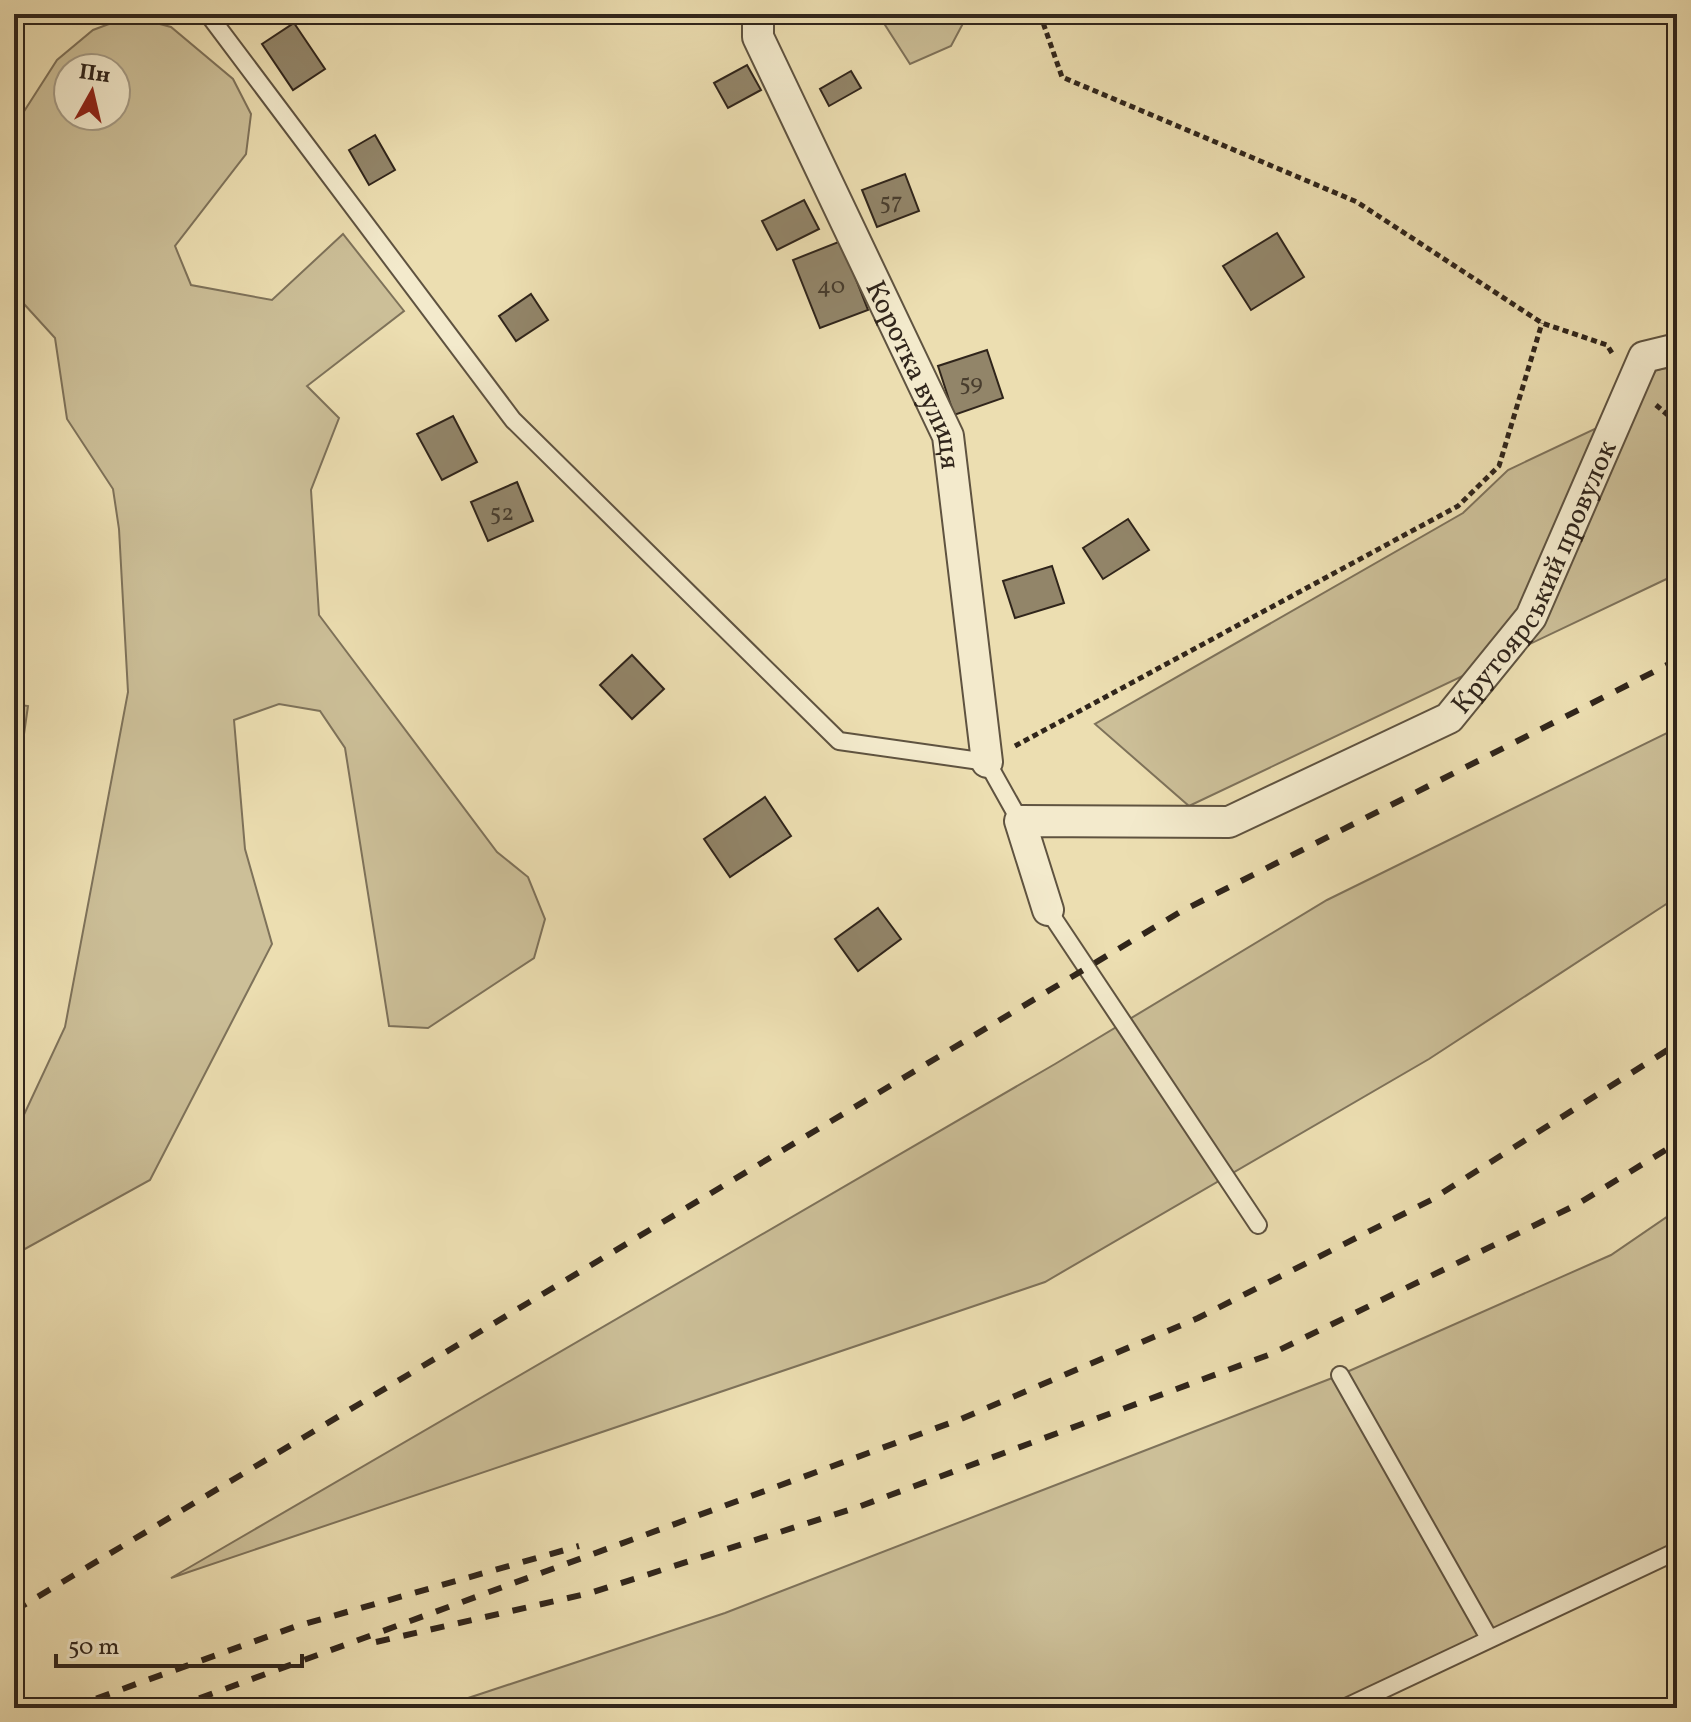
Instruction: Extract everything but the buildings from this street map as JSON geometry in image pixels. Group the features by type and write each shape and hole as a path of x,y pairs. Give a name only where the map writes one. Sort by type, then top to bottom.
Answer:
{"street":[{"name":"Коротка вулиця","path":"758,14 758,37 948,436 987,762"},
{"name":"Крутоярський провулок","path":"1020,821 1229,822 1449,718 1531,617 1644,357 1677,349"},
{"path":"1020,821 1048,910"}],"lane":[{"path":"208,14 513,420 839,741 987,762 1020,821"},
{"path":"1048,910 1258,1225"},
{"path":"1340,1375 1489,1638"},
{"path":"1344,1708 1677,1551"}],"path":[{"path":"1040,14 1062,77 1357,202 1542,323 1607,345 1631,385 1677,423"},
{"path":"987,762 1458,506 1499,466 1542,323"}],"shaded area":[{"path":"878,14 968,14 951,46 910,64"},
{"path":"130,16 171,27 233,79 251,114 246,154 175,246 191,285 272,300 343,234 404,311 307,386 339,418 311,490 319,615 497,852 528,877 545,919 534,958 428,1028 389,1026 345,748 320,711 279,704 234,720 245,849 272,944 150,1180 14,1255 14,1136 65,1027 128,692 119,529 113,489 67,419 55,338 14,293 14,127 52,68 52,132 132,132 132,52 67,52 93,30"},
{"path":"1677,366 1677,574 1189,806 1095,724 1463,513 1508,470 1633,411 1656,370"},
{"path":"14,704 28,706 14,804"},
{"path":"1677,728 1677,897 1429,1059 1045,1282 171,1578 1055,1064 1327,900"},
{"path":"1677,1210 1677,1551 1344,1708 438,1708 725,1613 1340,1375 1611,1255"}],"railway":[{"path":"14,1611 1180,912 1677,660"},
{"path":"173,1708 961,1419 1198,1318 1431,1200 1677,1044"},
{"path":"376,1642 590,1593 858,1507 1271,1354 1576,1205 1677,1143"},
{"path":"70,1708 294,1627 579,1546"}]}
